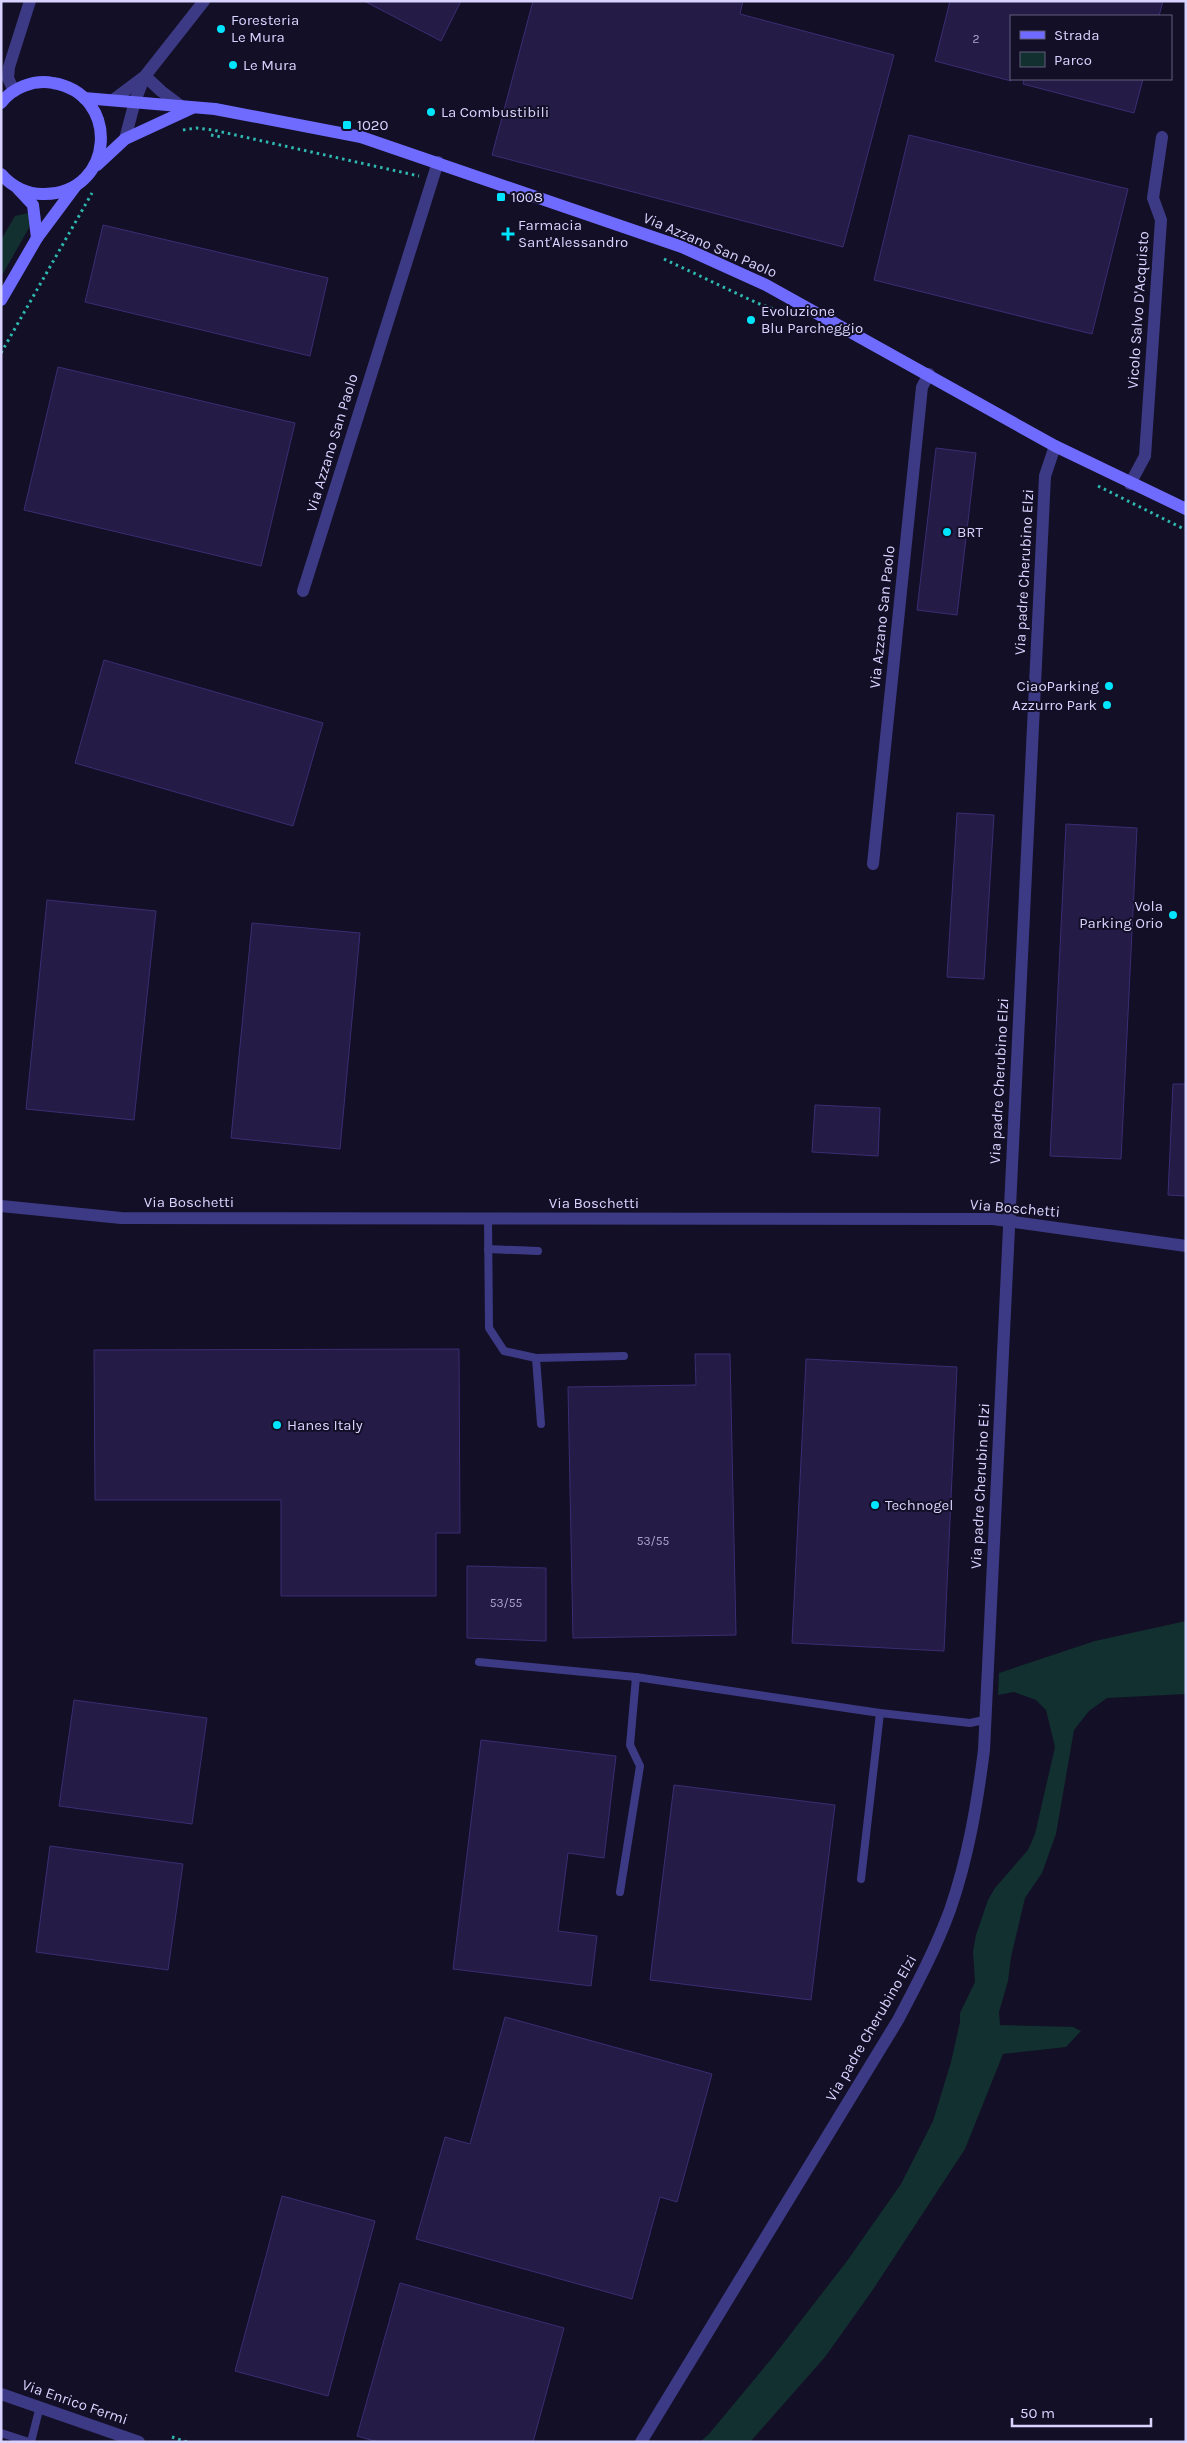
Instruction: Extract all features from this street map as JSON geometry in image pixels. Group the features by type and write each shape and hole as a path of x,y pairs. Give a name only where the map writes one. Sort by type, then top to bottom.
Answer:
{"street":[{"path":"1,103 8,91 9,67 30,1"},
{"path":"114,100 145,76 204,1"},
{"path":"125,140 135,101 145,76"},
{"path":"145,76 181,106"},
{"path":"8,91 38,82 50,82 74,90 84,98 98,119 101,131 100,150 93,168"},
{"name":"Via Azzano San Paolo","path":"84,98 195,107 361,137 438,162 682,248 766,285 929,374 1055,446 1130,484 1186,509"},
{"path":"1,300 37,238 76,186 93,168 125,140 195,107"},
{"name":"Vicolo Salvo D'Acquisto","path":"1130,484 1145,456 1161,220 1153,198 1162,137"},
{"name":"Via Azzano San Paolo","path":"303,591 438,162"},
{"path":"1,174 33,205 37,238"},
{"path":"15,187 39,194 52,194 76,186"},
{"name":"Via Azzano San Paolo","path":"873,864 922,387 929,374"},
{"name":"Via padre Cherubino Elzi","path":"641,2442 898,2020 929,1960 950,1910 966,1858 976,1810 984,1750 1045,476 1055,446"},
{"name":"Via Boschetti","path":"1,1206 121,1218 1009,1220 1186,1246"},
{"name":"Via Enrico Fermi","path":"1,2394 139,2442"}],"lane":[{"path":"488,1219 489,1328 504,1351 536,1358 624,1356"},
{"path":"488,1249 538,1251"},
{"path":"536,1358 541,1424"},
{"path":"478,1662 636,1678 880,1713 970,1723 984,1720"},
{"path":"620,1892 640,1766 630,1745 636,1678"},
{"path":"861,1879 880,1713"},
{"path":"1,2433 30,2442 40,2406"}],"path":[{"path":"178,131 196,128 213,130 432,180"},
{"path":"211,136 221,137"},
{"path":"1,353 95,190"},
{"path":"662,258 757,303 782,312"},
{"path":"1092,483 1186,530"},
{"path":"172,2437 187,2442"}],"green space":[{"path":"32,212 34,219 1,277 1,240 15,216"},
{"path":"1186,1621 1186,1694 1107,1698 1089,1711 1074,1730 1056,1834 1042,1873 1025,1898 1011,1957 1008,1981 999,2012 1000,2025 1073,2027 1081,2031 1066,2047 1003,2054 965,2149 872,2291 825,2357 750,2442 700,2442 709,2434 772,2358 847,2261 901,2184 933,2121 951,2062 960,2022 960,2013 975,1982 973,1952 976,1935 988,1900 995,1888 1028,1850 1035,1834 1055,1747 1046,1710 1036,1700 1014,1692 998,1695 999,1673 1095,1641"}],"building":[{"path":"364,1 461,1 441,41"},
{"path":"533,1 743,1 740,14 894,55 843,247 492,155"},
{"path":"950,1 1163,1 1159,15 1010,15 1011,81 935,61"},
{"path":"1024,80 1143,80 1134,113 1023,84"},
{"path":"909,135 1128,189 1092,334 874,280"},
{"path":"103,225 328,278 310,356 85,302"},
{"path":"58,367 295,423 261,566 24,510"},
{"name":"BRT","path":"936,448 976,453 957,615 917,610"},
{"path":"104,660 323,723 293,826 75,763"},
{"path":"957,813 994,815 984,979 947,977"},
{"path":"1066,824 1137,828 1121,1159 1050,1156"},
{"path":"47,900 156,911 134,1120 26,1109"},
{"path":"252,923 360,933 340,1149 231,1138"},
{"path":"1173,1084 1186,1084 1186,1196 1168,1195"},
{"path":"815,1105 880,1108 878,1156 812,1152"},
{"name":"Hanes Italy","path":"459,1349 460,1533 436,1533 436,1596 281,1596 281,1500 95,1500 94,1350"},
{"path":"695,1354 730,1354 736,1635 573,1638 568,1387 696,1385"},
{"name":"Technogel","path":"806,1359 957,1367 944,1651 792,1643"},
{"path":"467,1566 546,1568 546,1641 467,1638"},
{"path":"74,1700 207,1718 192,1824 59,1806"},
{"path":"481,1740 616,1756 604,1858 568,1853 558,1931 597,1936 591,1986 453,1969"},
{"path":"674,1785 835,1805 811,2000 650,1980"},
{"path":"50,1846 183,1864 168,1970 36,1952"},
{"path":"505,2017 712,2074 677,2202 660,2197 632,2299 416,2239 445,2137 470,2144"},
{"path":"282,2196 375,2221 328,2396 235,2371"},
{"path":"400,2283 564,2328 533,2442 378,2442 357,2436"}],"place":[{"name":"Foresteria Le Mura","path":"221,29"},
{"name":"Le Mura","path":"233,65"},
{"name":"La Combustibili","path":"431,112"},
{"name":"1020","path":"347,125"},
{"name":"1008","path":"501,197"},
{"name":"Farmacia Sant'Alessandro","path":"508,234"},
{"name":"Evoluzione Blu Parcheggio","path":"751,320"},
{"name":"BRT","path":"947,532"},
{"name":"CiaoParking","path":"1109,686"},
{"name":"Azzurro Park","path":"1107,705"},
{"name":"Vola Parking Orio","path":"1173,915"},
{"name":"Hanes Italy","path":"277,1425"},
{"name":"Technogel","path":"875,1505"}]}
